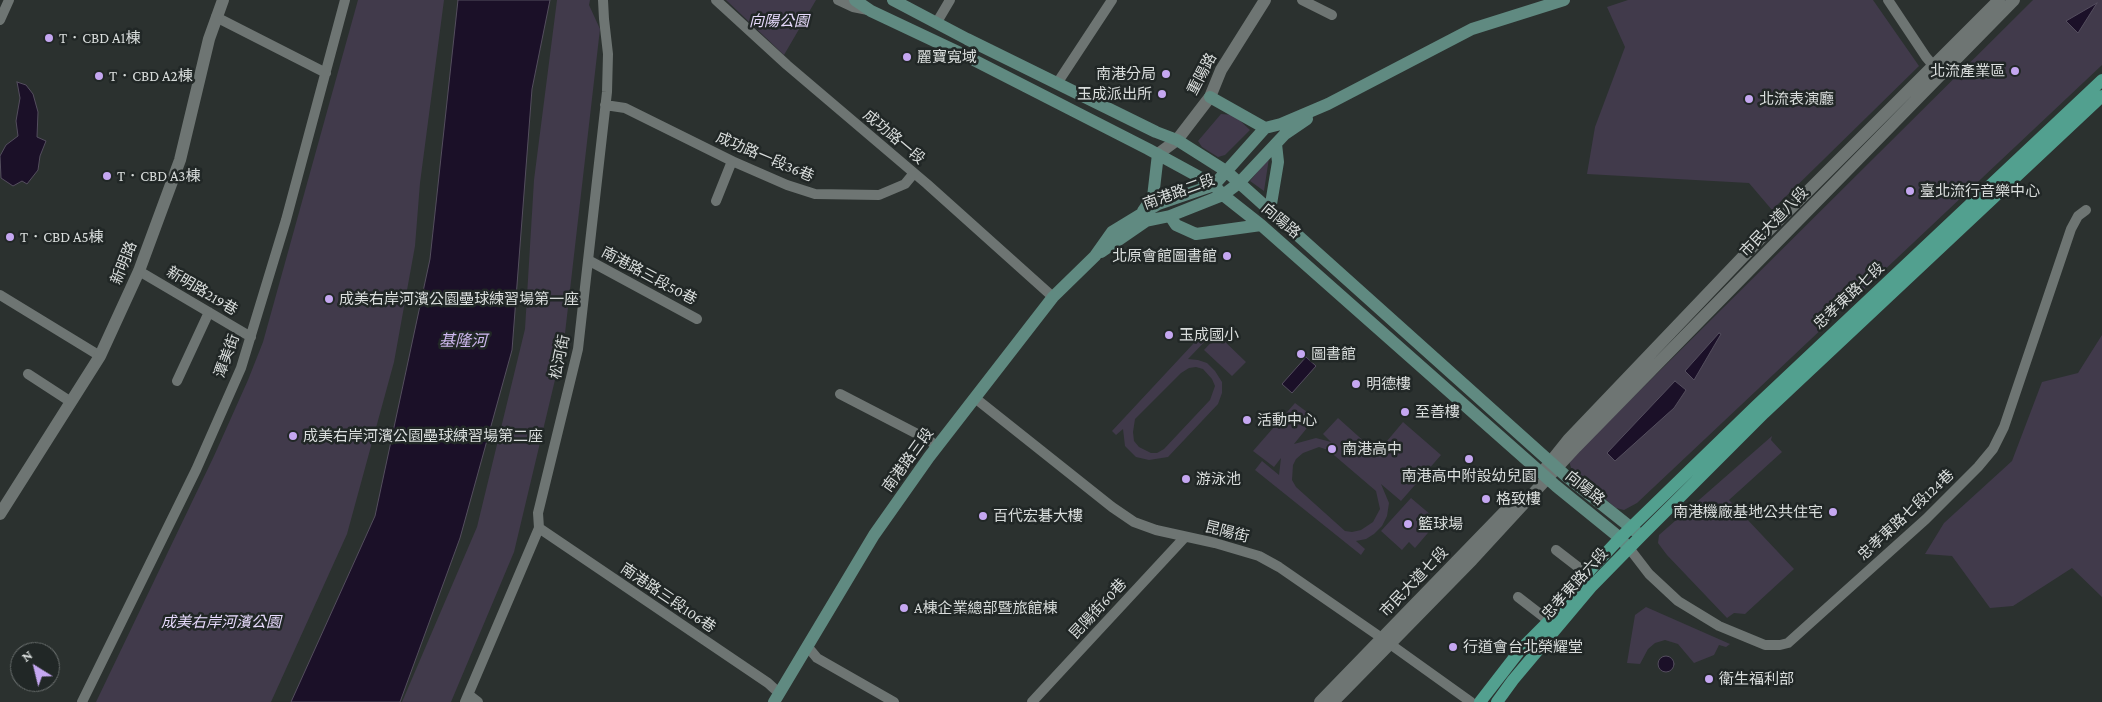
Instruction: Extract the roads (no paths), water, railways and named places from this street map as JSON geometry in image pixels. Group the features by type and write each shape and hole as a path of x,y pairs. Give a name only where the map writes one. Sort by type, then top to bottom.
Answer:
{"main road":[{"name":"向陽路","path":"856,0 871,11 960,53 1158,154 1214,185 1223,195 1262,225 1545,476 1620,538 1629,548"},
{"name":"向陽路","path":"892,0 1156,132 1177,140 1226,172 1554,465 1636,531"},
{"name":"南港路二段","path":"1095,256 1112,232 1140,214 1158,204 1214,185 1265,128 1280,124 1328,104 1472,29 1558,1"},
{"name":"忠孝東路七段","path":"1636,531 1764,399 2102,80"},
{"name":"忠孝東路七段","path":"1620,538 1636,531 2102,96"},
{"path":"1210,97 1265,128"},
{"name":"南港路二段","path":"1095,256 1146,221 1170,216 1223,195 1238,184 1286,134 1328,104"},
{"path":"1270,210 1278,162 1276,144"},
{"path":"1140,214 1153,197 1158,154"},
{"path":"1170,216 1176,225 1196,234 1262,225"},
{"name":"南港路三段","path":"777,698 874,535 938,446 1053,297 1095,256"},
{"name":"忠孝東路六段","path":"1497,702 1513,680 1592,586 1629,548 1636,531"},
{"name":"忠孝東路六段","path":"1480,702 1522,649 1549,621 1587,574 1620,538"}],"street":[{"path":"0,20 9,0"},
{"name":"新明路","path":"0,514 100,356 139,271 180,160 216,16 223,0"},
{"name":"潭美街","path":"82,702 196,470 241,368 286,220 345,0"},
{"name":"松河街","path":"467,699 539,528 538,513 578,349 606,92 608,54 603,0"},
{"name":"成功路一段","path":"716,0 787,65 914,173 1053,297"},
{"path":"838,0 853,7 871,11"},
{"path":"937,22 950,0"},
{"path":"1058,82 1112,0"},
{"name":"重陽路","path":"1158,154 1177,140 1210,97 1220,70 1265,0"},
{"path":"1302,0 1332,15"},
{"path":"1888,0 1937,70"},
{"name":"市民大道八段","path":"1554,465 1582,440 1937,70 1999,0"},
{"name":"市民大道八段","path":"1937,70 2014,0"},
{"path":"216,16 326,73"},
{"name":"成功路一段36巷","path":"605,105 625,108 732,161 815,194 837,196 879,195 906,184 914,173"},
{"path":"716,201 732,161"},
{"name":"忠孝東路七段124巷","path":"1629,548 1648,574 1678,601 1720,626 1765,645 1780,646 1788,643 1926,519 1978,468 1993,449 2004,427 2071,229 2078,216 2086,210"},
{"name":"南港路三段50巷","path":"588,260 697,319"},
{"name":"新明路219巷","path":"139,271 251,337"},
{"path":"0,295 100,356"},
{"path":"177,381 209,312"},
{"path":"28,374 71,402"},
{"path":"840,394 927,438 938,446"},
{"name":"昆陽街","path":"975,398 1134,522 1156,530 1215,543 1260,556 1279,567 1471,702"},
{"name":"市民大道七段","path":"1320,702 1472,560 1554,465"},
{"name":"南港路三段106巷","path":"539,528 768,683 777,698"},
{"name":"昆陽街60巷","path":"1032,702 1185,537"},
{"path":"1556,550 1587,574"},
{"path":"1518,597 1549,621"},
{"name":"市民大道七段","path":"1333,702 1386,642"},
{"path":"807,646 817,658 894,702"},
{"path":"467,699 478,702"}],"water":[{"name":"基隆河","path":"458,0 550,0 532,89 512,350 460,538 400,702 291,702 375,516 430,259"},
{"path":"2097,3 2078,33 2066,21"},
{"path":"17,82 26,85 33,94 38,112 37,137 46,141 40,156 38,170 27,184 22,181 13,186 1,178 0,156 6,145 18,136 16,121 20,98"},
{"path":"1719,333 1721,334 1694,380 1685,371"},
{"path":"1306,357 1316,366 1292,393 1282,384"},
{"path":"1675,381 1686,390 1674,408 1615,461 1607,453"},
{"path":"1663,656 1669,656 1674,661 1672,670 1663,672 1658,667 1658,661"}],"place":[{"name":"T．CBD A1棟","path":"49,38"},
{"name":"麗寶寬域","path":"907,57"},
{"name":"北流產業區","path":"2015,71"},
{"name":"南港分局","path":"1166,74"},
{"name":"T．CBD A2棟","path":"99,76"},
{"name":"玉成派出所","path":"1162,94"},
{"name":"北流表演廳","path":"1749,99"},
{"name":"T．CBD A3棟","path":"107,176"},
{"name":"臺北流行音樂中心","path":"1910,191"},
{"name":"T．CBD A5棟","path":"10,237"},
{"name":"北原會館圖書館","path":"1227,256"},
{"name":"成美右岸河濱公園壘球練習場第一座","path":"329,299"},
{"name":"玉成國小","path":"1169,335"},
{"name":"圖書館","path":"1301,354"},
{"name":"明德樓","path":"1356,384"},
{"name":"至善樓","path":"1405,412"},
{"name":"活動中心","path":"1247,420"},
{"name":"成美右岸河濱公園壘球練習場第二座","path":"293,436"},
{"name":"南港高中","path":"1332,449"},
{"name":"南港高中附設幼兒園","path":"1469,459"},
{"name":"游泳池","path":"1186,479"},
{"name":"格致樓","path":"1486,499"},
{"name":"南港機廠基地公共住宅","path":"1833,512"},
{"name":"百代宏碁大樓","path":"983,516"},
{"name":"籃球場","path":"1408,524"},
{"name":"A棟企業總部暨旅館棟","path":"904,608"},
{"name":"行道會台北榮耀堂","path":"1453,647"},
{"name":"衛生福利部","path":"1709,679"}],"park label":[{"name":"向陽公園","path":"779,21"},
{"name":"成美右岸河濱公園","path":"221,622"}]}
